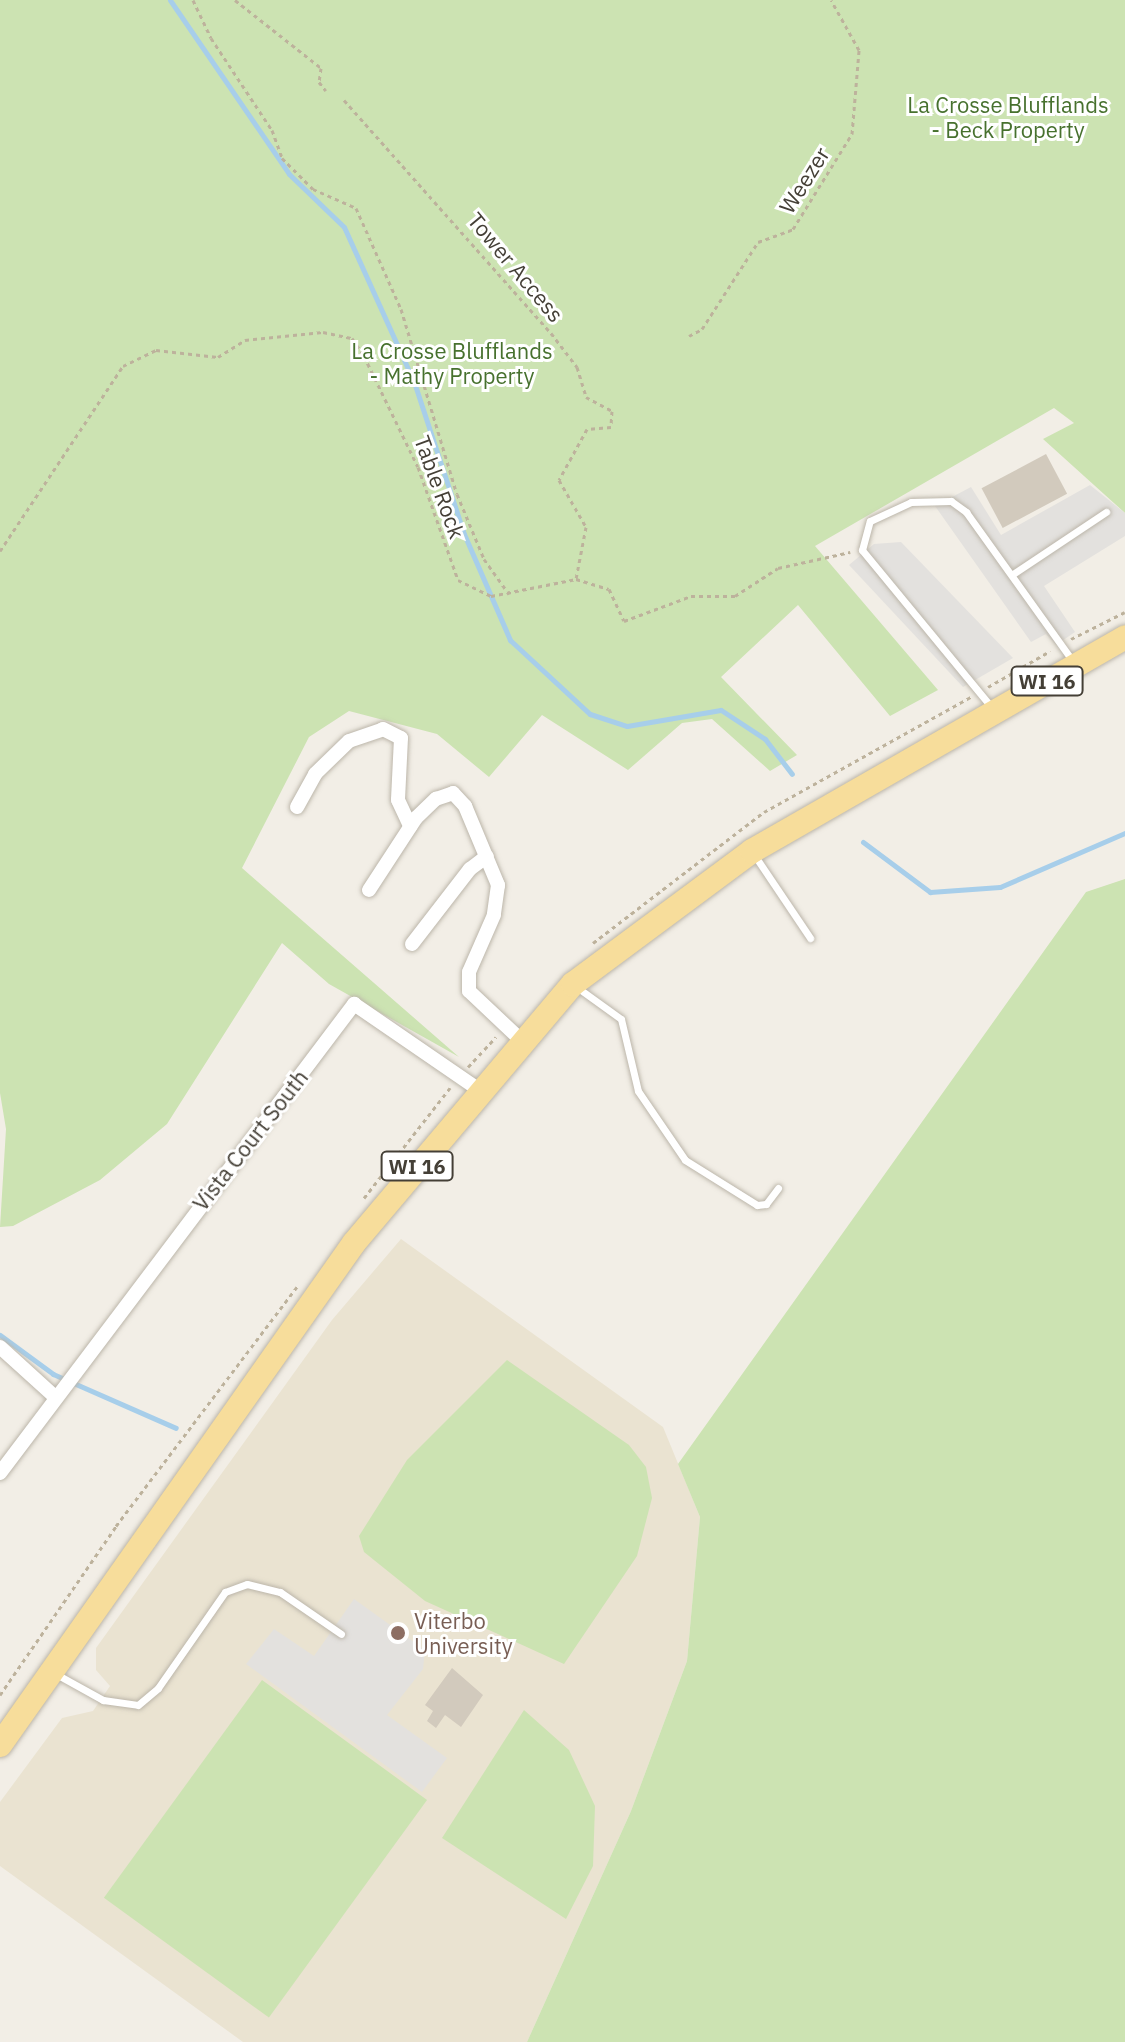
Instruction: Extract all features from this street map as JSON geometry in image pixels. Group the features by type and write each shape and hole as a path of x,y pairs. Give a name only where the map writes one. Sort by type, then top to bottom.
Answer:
{"main road":[{"name":"WI 16","path":"0,1745 354,1243 469,1084 514,1034 573,984 752,851 988,701 1076,665 1125,637"}],"street":[{"path":"297,807 315,774 349,741 383,729 401,738 398,800 410,826"},
{"path":"369,890 410,826 436,799 453,793 487,856 498,885 494,915 469,972 469,991 514,1034"},
{"path":"412,944 470,869 487,856"},
{"name":"Vista Court South","path":"53,1395 354,1004 469,1084"},
{"path":"0,1347 53,1395 0,1473"}],"lane":[{"path":"988,701 862,550 870,521 934,497 966,512 1076,665"},
{"path":"1013,574 1106,512"},
{"path":"752,851 810,938"},
{"path":"573,984 621,1019 638,1091 685,1160 757,1205 766,1204 778,1188"},
{"path":"50,1671 103,1700 138,1705 158,1688 225,1592 247,1584 280,1592 341,1634"}],"path":[{"path":"193,0 222,56 238,70 272,130 272,144 282,158 313,189 356,208 401,309 457,494 484,559 509,594"},
{"path":"235,0 321,68 326,91"},
{"name":"Weezer","path":"689,336 702,329 758,242 793,229 852,134 859,50 831,0"},
{"name":"Tower Access","path":"344,100 551,333 577,367 586,397 612,411 611,427 587,429 559,480 586,527 576,579"},
{"name":"Table Rock","path":"0,551 123,366 156,350 218,357 245,340 323,332 352,338 364,356 418,467 458,580 491,596 576,579"},
{"path":"576,579 609,589 624,621 691,596 735,596 778,568 862,550"},
{"path":"583,951 764,812 988,701 1063,643 1125,612"},
{"path":"361,1202 514,1034"},
{"path":"0,1695 116,1526 305,1277"}],"shaded area":[{"path":"1090,485 1125,513 1125,536 1044,586 1075,632 1056,645 1046,634 1031,642 935,506 971,487 1001,535"},
{"path":"901,542 1013,658 963,687 849,565 874,544"},
{"name":"Viterbo University","path":"401,1239 663,1427 700,1517 687,1661 631,1811 527,2042 243,2042 0,1866 0,1802 62,1718 93,1711 110,1686 96,1670 96,1648 332,1320"},
{"path":"354,1599 425,1650 423,1669 387,1715 447,1758 422,1792 246,1664 274,1629 314,1656"}],"green space":[{"name":"La Crosse Blufflands - Mathy Property","path":"0,0 1125,0 1125,513 1043,439 1074,423 1054,408 815,546 938,690 890,716 798,605 721,677 797,755 770,771 712,719 682,723 628,770 542,715 489,777 437,734 349,711 309,737 242,868 459,1057 329,984 282,943 167,1124 100,1180 13,1226 0,1227 6,1129 0,1093"},
{"path":"1125,879 1125,2042 527,2042 631,1811 687,1661 700,1517 678,1464 1086,892"},
{"path":"507,1360 629,1445 646,1467 652,1498 637,1556 564,1664 425,1601 364,1552 359,1536 407,1460"},
{"path":"262,1680 427,1800 269,2018 104,1898"},
{"path":"524,1710 569,1750 595,1806 593,1866 566,1919 442,1838"}],"building":[{"path":"1046,454 1067,494 1003,528 982,488"},
{"path":"452,1668 483,1695 461,1727 445,1715 436,1728 427,1721 433,1711 425,1705"}],"waterway":[{"path":"170,0 289,174 344,227 414,382 464,534 510,640 590,714 627,726 721,710 765,739 792,774"},
{"path":"863,842 930,892 1000,887 1125,833"},
{"path":"0,1335 53,1374 176,1428"}],"place":[{"name":"Viterbo University","path":"398,1633"}],"park label":[{"name":"La Crosse Blufflands - Beck Property","path":"1008,116"}]}
